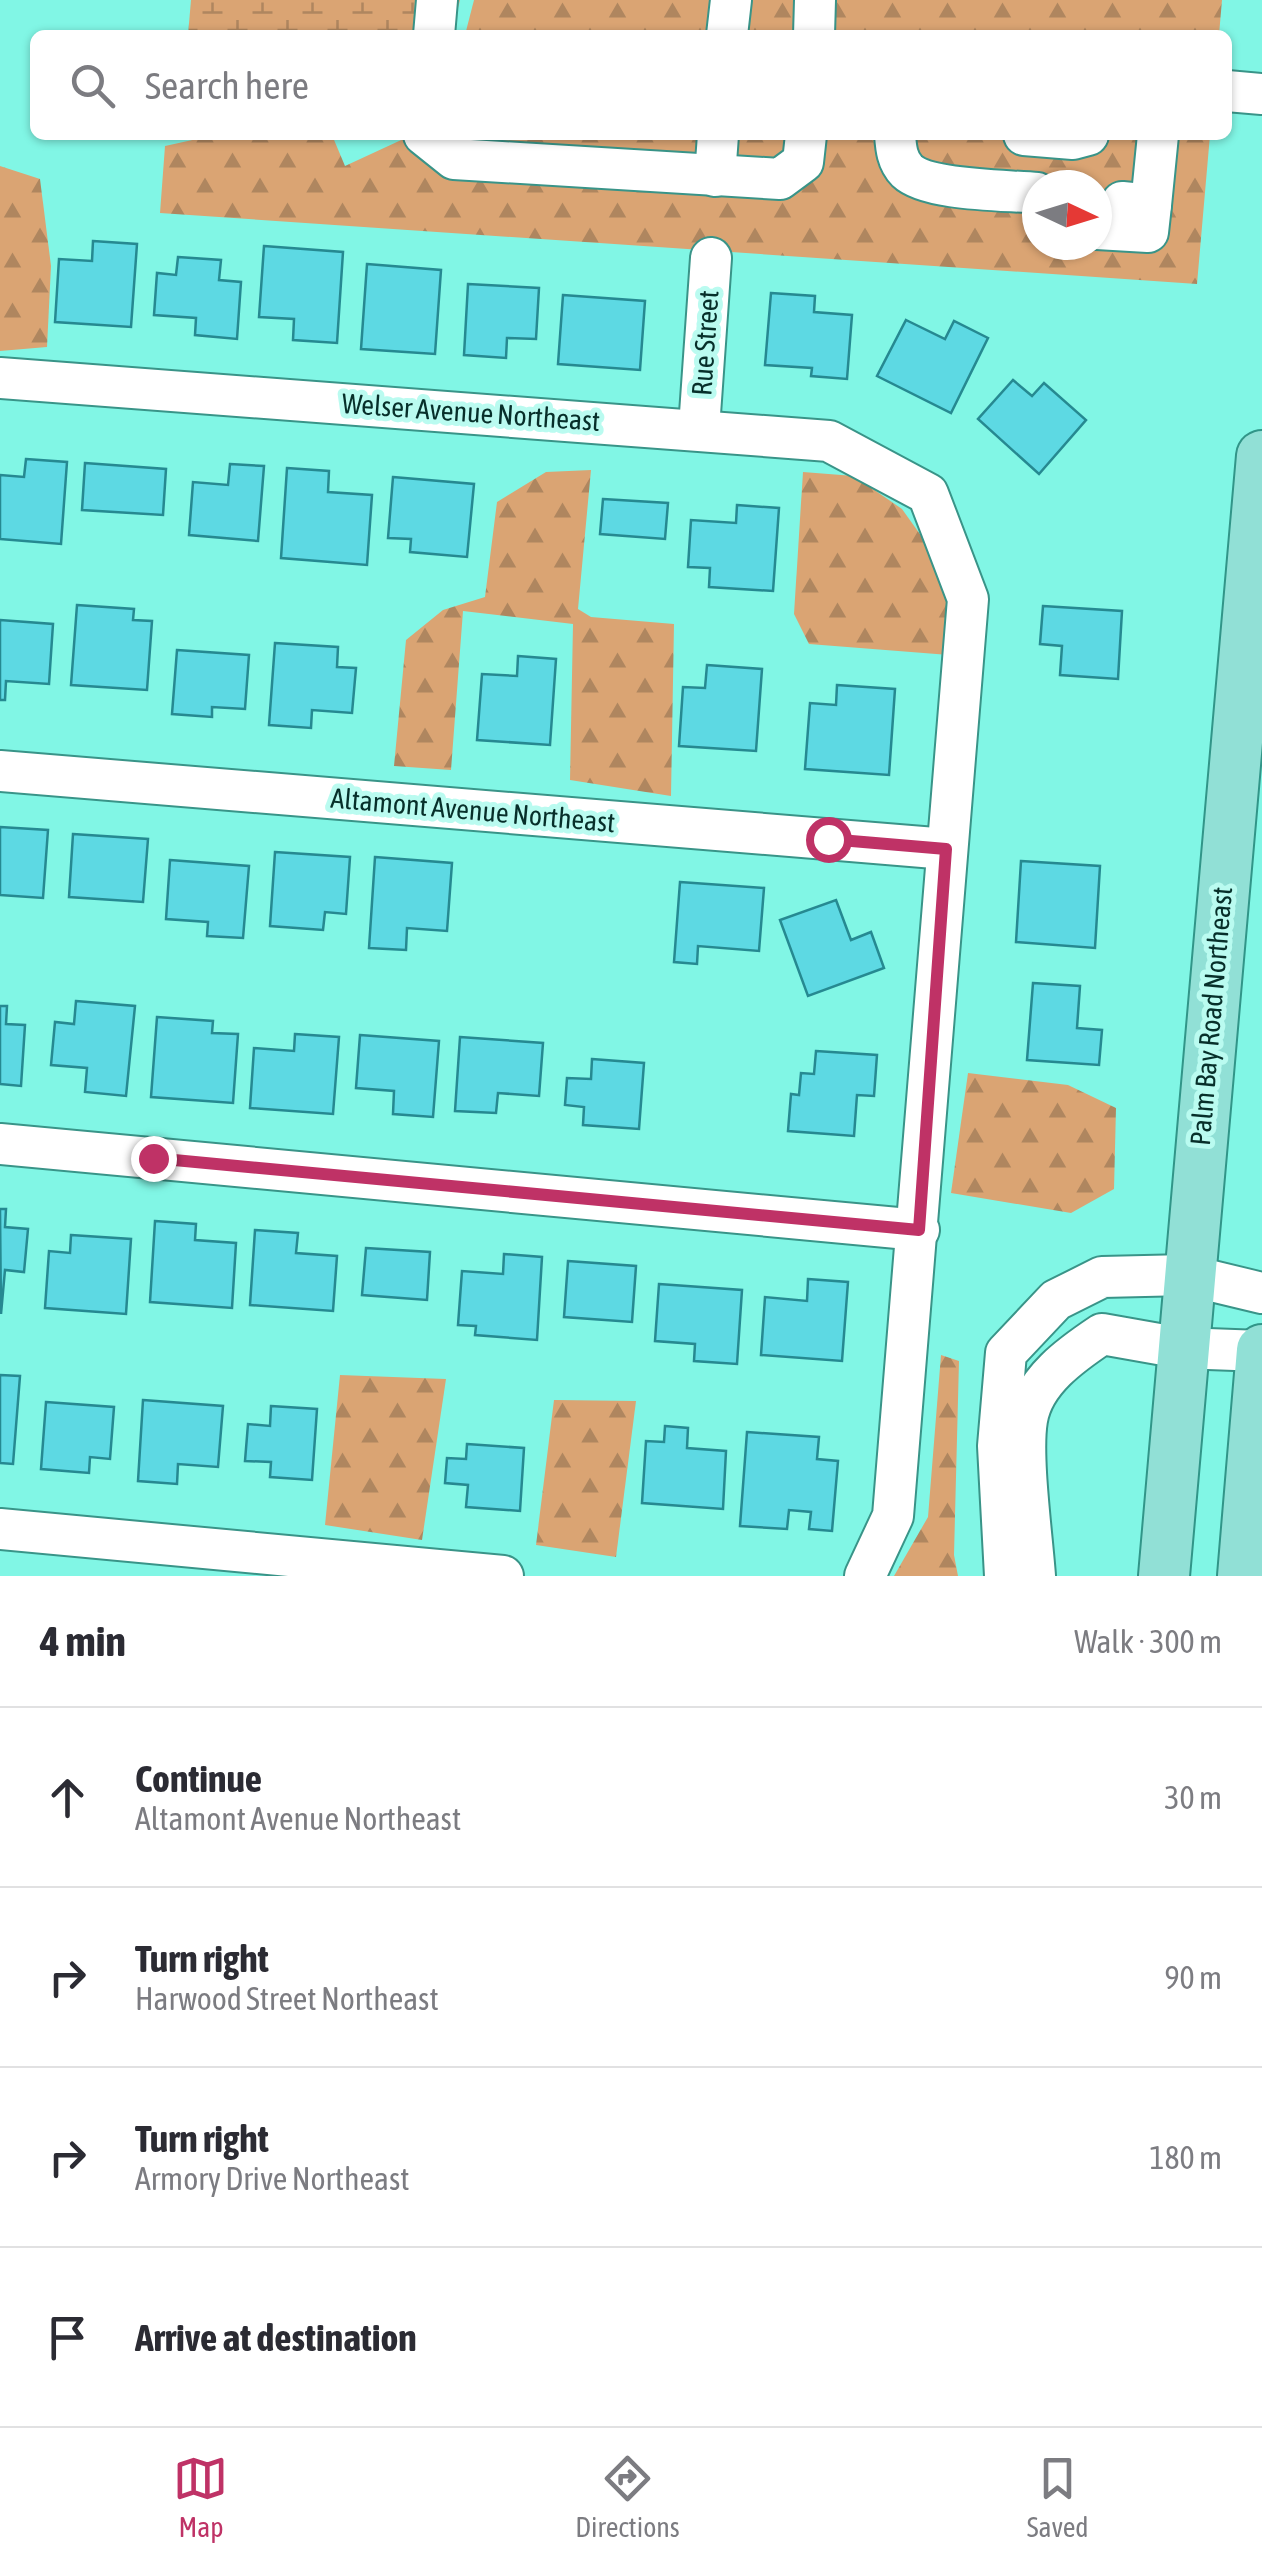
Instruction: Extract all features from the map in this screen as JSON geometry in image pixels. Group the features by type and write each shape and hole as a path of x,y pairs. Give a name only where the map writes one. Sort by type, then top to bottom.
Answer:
{"main road":[{"name":"Palm Bay Road Northeast","path":"1164,1576 1187,1276 1262,456"},
{"path":"1244,1576 1262,1351"}],"street":[{"path":"434,30 437,0"},
{"path":"728,30 730,0"},
{"path":"814,30 816,0"},
{"path":"1232,91 1262,94"},
{"path":"430,140 454,159 780,179 803,162 805,140"},
{"path":"714,176 718,140"},
{"path":"895,140 896,155 907,171 924,182 1022,192"},
{"path":"1123,212 1153,140"},
{"path":"976,187 1022,214"},
{"name":"Rue Street","path":"699,428 711,258"},
{"name":"Welser Avenue Northeast","path":"0,378 699,428 829,441 928,494 968,598 946,849"},
{"name":"Altamont Avenue Northeast","path":"0,771 946,849"},
{"path":"865,1576 894,1516 946,849"},
{"path":"0,1144 919,1230"},
{"path":"1005,1576 998,1446 1006,1353 1056,1300 1102,1277 1187,1276 1262,1293"},
{"path":"1034,1576 1026,1418 1044,1382 1073,1353 1102,1334 1181,1348 1262,1351"},
{"path":"0,1529 503,1576"}],"green space":[{"path":"191,0 460,0 452,30 188,30"},
{"path":"474,0 1222,0 1219,30 466,30"},
{"path":"192,140 334,140 345,166 401,140 1210,140 1197,284 160,213 165,146"},
{"path":"0,166 40,179 51,266 47,347 0,351"},
{"path":"591,470 578,609 591,617 674,624 671,796 570,780 573,624 463,611 451,770 394,766 406,640 443,610 485,597 497,502 546,472"},
{"path":"803,472 854,476 902,509 927,544 951,592 949,655 809,644 794,614"},
{"path":"968,1073 1068,1085 1116,1108 1114,1189 1071,1213 951,1193"},
{"path":"941,1355 959,1361 954,1555 958,1576 894,1576 928,1517"},
{"path":"340,1375 446,1379 422,1540 325,1525"},
{"path":"554,1400 636,1401 616,1557 536,1545"}],"building":[{"path":"93,241 137,244 131,327 55,322 59,259 92,261"},
{"path":"264,246 343,252 337,343 293,340 294,319 259,317"},
{"path":"178,257 221,260 219,280 241,282 237,339 195,335 196,318 154,315 157,273 176,275"},
{"path":"367,264 441,270 435,354 361,349"},
{"path":"468,284 539,288 536,339 507,338 506,358 464,355"},
{"path":"771,293 815,296 814,312 852,315 847,379 811,376 812,368 765,365"},
{"path":"563,295 645,301 640,370 558,364"},
{"path":"906,320 945,339 954,321 988,338 951,413 877,376"},
{"path":"1013,380 1032,396 1044,383 1086,420 1039,474 978,419"},
{"path":"26,459 67,462 61,544 0,539 0,475 24,477"},
{"path":"85,463 166,469 163,515 82,510"},
{"path":"230,464 264,466 258,541 189,535 193,482 228,485"},
{"path":"287,468 329,471 328,492 372,495 367,565 281,558"},
{"path":"393,477 474,484 467,557 410,552 411,539 388,538"},
{"path":"603,499 668,503 665,539 600,534"},
{"path":"737,505 779,508 773,591 709,587 710,568 688,567 691,520 736,523"},
{"path":"77,605 134,609 133,620 152,621 147,690 71,685"},
{"path":"1043,606 1122,611 1118,679 1060,675 1062,646 1040,644"},
{"path":"0,620 53,624 49,684 6,681 5,700 0,700"},
{"path":"275,643 338,647 337,667 356,668 352,713 312,710 311,728 269,725"},
{"path":"177,650 249,655 245,709 212,707 212,717 172,714"},
{"path":"518,656 556,659 550,745 477,740 482,674 517,676"},
{"path":"707,665 762,669 756,751 679,746 683,687 705,688"},
{"path":"837,685 895,689 889,775 805,769 810,703 836,705"},
{"path":"0,827 48,830 43,898 0,895"},
{"path":"73,834 148,839 143,902 69,897"},
{"path":"275,852 350,857 346,914 325,912 323,930 270,926"},
{"path":"375,857 452,863 447,931 407,928 406,950 369,948"},
{"path":"170,860 249,866 243,938 207,936 208,922 166,919"},
{"path":"1021,861 1100,866 1095,948 1016,942"},
{"path":"680,882 764,888 759,951 698,946 697,964 674,962"},
{"path":"836,900 851,940 871,932 884,968 808,996 780,920"},
{"path":"1033,983 1080,986 1077,1028 1102,1030 1099,1065 1027,1060"},
{"path":"76,1001 135,1006 126,1096 85,1092 87,1068 51,1065 55,1022 74,1024"},
{"path":"0,1006 7,1006 6,1024 25,1025 21,1086 0,1084"},
{"path":"157,1017 213,1021 212,1033 238,1034 233,1103 151,1097"},
{"path":"295,1034 339,1037 333,1114 250,1108 254,1048 294,1051"},
{"path":"360,1035 439,1041 433,1117 393,1114 394,1091 356,1088"},
{"path":"460,1037 543,1043 539,1096 498,1093 496,1113 455,1111"},
{"path":"816,1051 877,1055 874,1096 857,1095 854,1136 788,1131 791,1094 799,1095 801,1073 814,1074"},
{"path":"592,1059 644,1063 639,1129 583,1125 584,1107 565,1105 567,1078 591,1079"},
{"path":"0,1209 6,1209 5,1227 28,1229 24,1272 5,1270 1,1314"},
{"path":"155,1221 196,1224 195,1240 236,1243 232,1308 150,1302"},
{"path":"255,1230 298,1233 296,1253 337,1256 333,1311 250,1305"},
{"path":"71,1235 131,1239 126,1314 45,1308 49,1251 70,1253"},
{"path":"366,1248 430,1252 427,1300 362,1295"},
{"path":"504,1254 542,1257 537,1340 475,1335 476,1326 458,1325 462,1271 503,1274"},
{"path":"568,1261 636,1266 632,1322 564,1317"},
{"path":"808,1279 848,1282 842,1361 761,1355 765,1297 807,1301"},
{"path":"659,1284 742,1290 737,1364 694,1361 695,1344 655,1341"},
{"path":"0,1375 20,1376 13,1464 0,1463"},
{"path":"143,1400 223,1406 218,1467 178,1464 177,1484 138,1481"},
{"path":"46,1402 114,1407 110,1459 90,1457 89,1473 41,1469"},
{"path":"271,1406 317,1409 312,1480 270,1477 271,1462 245,1461 248,1424 270,1426"},
{"path":"665,1426 688,1428 687,1448 726,1451 723,1509 642,1503 646,1441 664,1442"},
{"path":"747,1432 819,1437 817,1459 838,1461 832,1531 809,1529 811,1512 789,1510 787,1529 740,1526"},
{"path":"467,1444 524,1448 520,1511 466,1507 468,1485 445,1483 447,1458 466,1459"}],"route":[{"path":"153,1158 919,1230 946,849 828,839"}]}
